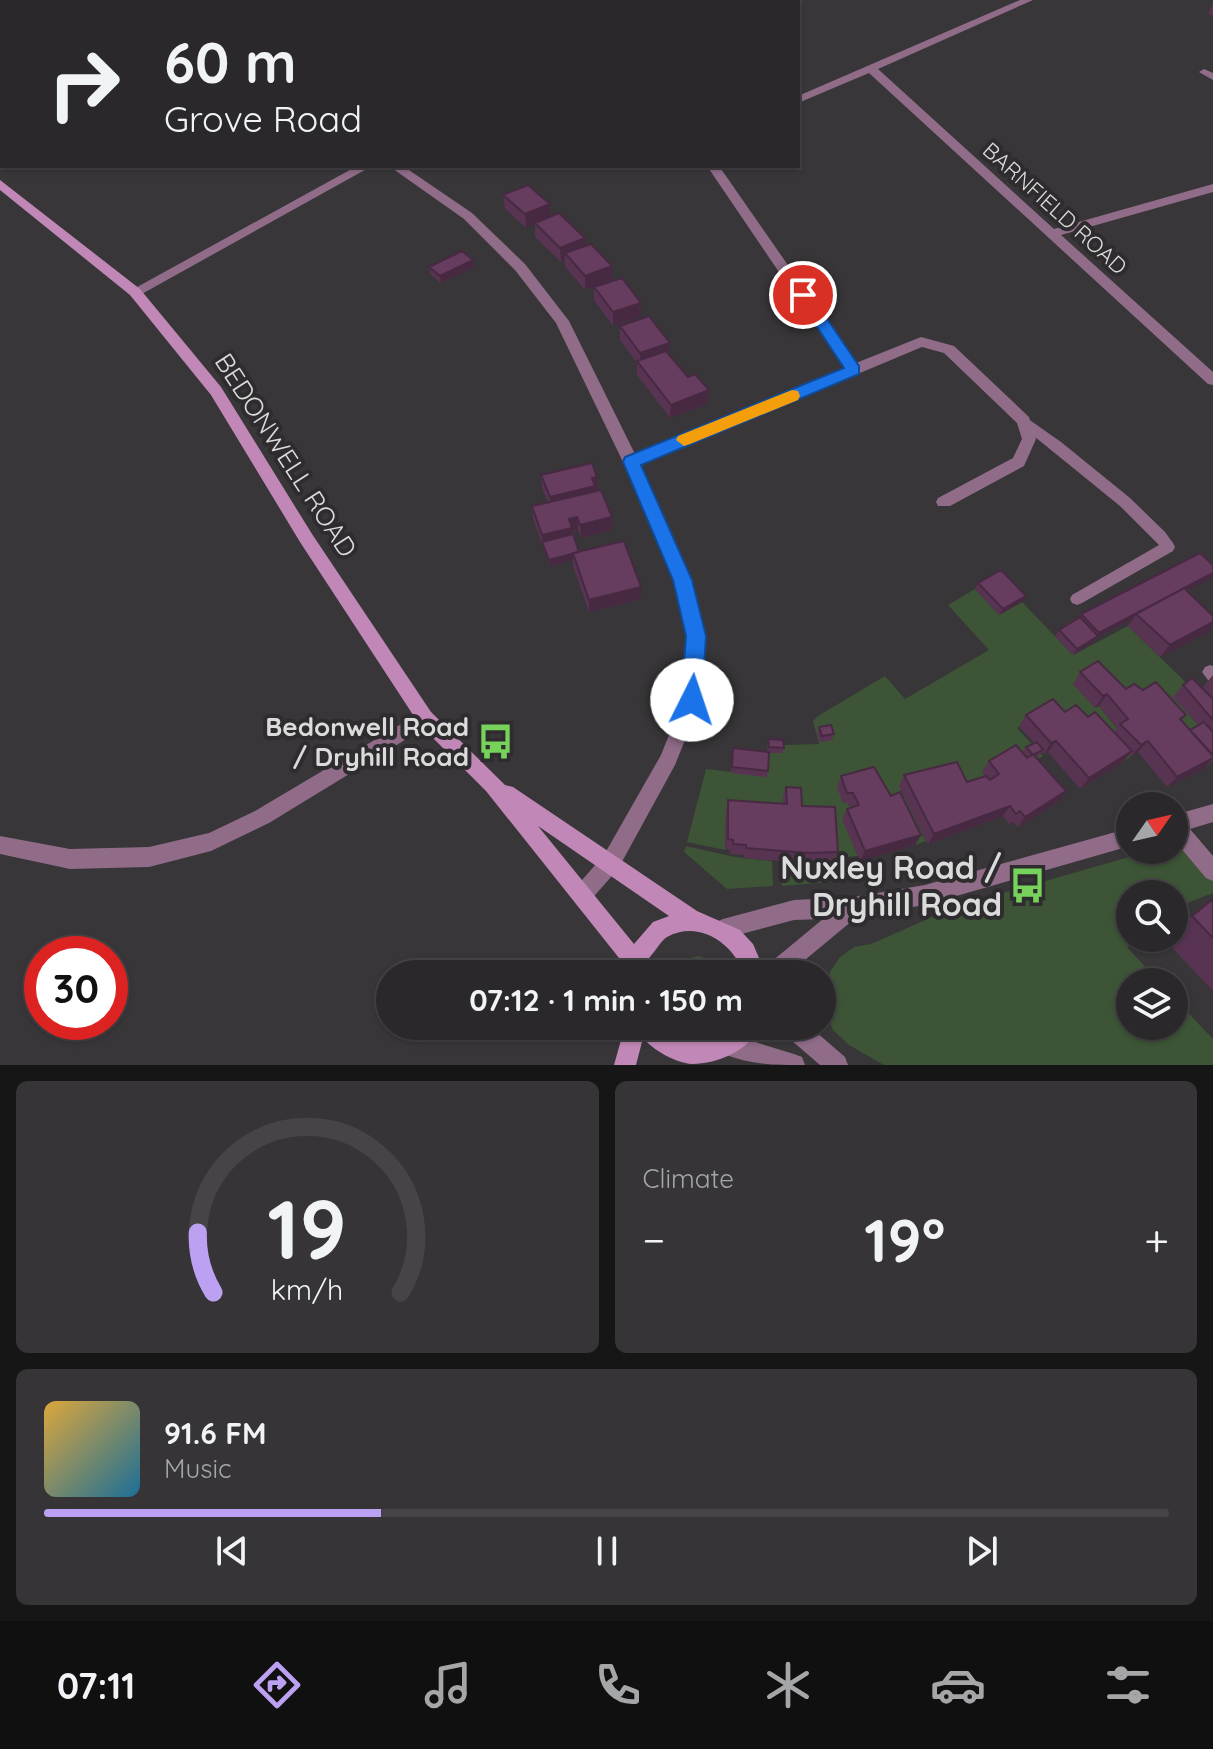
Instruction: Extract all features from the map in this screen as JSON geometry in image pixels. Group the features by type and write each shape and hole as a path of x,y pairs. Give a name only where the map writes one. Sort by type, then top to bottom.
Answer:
{"street":[{"path":"800,99 1028,0"},
{"name":"BARNFIELD ROAD","path":"869,67 1213,380"},
{"path":"135,292 362,168"},
{"path":"398,168 468,216 520,267 562,321 631,462 682,580 696,636 692,700 668,759 611,862 582,895"},
{"path":"714,168 853,370"},
{"name":"BEDONWELL ROAD","path":"0,184 135,292 216,391 306,538 425,718 493,785 582,895 628,960"},
{"path":"1053,233 1213,188"},
{"path":"631,462 921,342 949,349 1024,421 1029,439 1019,462 944,502"},
{"path":"0,845 70,859 149,857 211,842 262,817 425,718"},
{"name":"BEDONWELL ROAD","path":"493,785 611,862 692,920 723,929"},
{"path":"1188,820 1213,813"},
{"path":"723,929 794,910 853,907 925,895 1116,841"},
{"path":"1188,841 1213,871"},
{"path":"789,960 853,907"},
{"name":"BEDONWELL ROAD","path":"638,960 660,929 692,920"},
{"path":"723,929 748,953 750,960"},
{"path":"625,1065 632,1040"},
{"path":"659,1040 687,1059 729,1045 734,1040"},
{"path":"808,1040 837,1065"},
{"path":"729,1045 794,1065"}],"lane":[{"path":"1024,421 1165,539 1168,547 1077,599"}],"green space":[{"path":"975,589 999,615 1022,602 1073,655 1128,626 1213,709 1201,726 1185,736 1099,706 1119,731 1112,735 1131,756 1123,762 1087,724 1045,711 1017,728 1043,756 992,785 899,786 926,841 915,845 848,803 855,816 843,820 858,856 833,858 784,798 784,814 726,811 725,850 687,842 706,769 766,776 767,752 782,745 819,744 813,721 885,676 905,699 989,650 948,605"},
{"path":"686,846 735,857 772,861 773,886 727,889 684,852"},
{"path":"1188,848 1213,880 1213,893 1188,903 1188,880 1116,880 1116,952 1132,952 1146,968 1116,968 1116,1040 1188,1040 1188,1013 1213,1039 1213,1065 884,1065 849,1045 836,1033 836,963 840,957 854,947 871,944 955,907 1116,861 1116,864 1188,864"},
{"path":"781,861 823,862 828,882 782,886"},
{"path":"698,956 709,960 684,960"}],"building":[{"path":"528,185 550,204 525,214 503,195"},
{"path":"559,213 585,238 560,248 535,223"},
{"path":"591,244 612,266 585,276 565,253"},
{"path":"462,251 473,260 440,276 429,267"},
{"path":"622,278 641,303 613,312 594,287"},
{"path":"649,316 670,343 640,353 620,326"},
{"path":"666,351 688,377 695,374 709,390 671,405 637,361"},
{"path":"592,463 597,477 592,478 595,486 550,497 541,475"},
{"path":"601,490 612,517 580,525 577,517 569,519 572,528 542,535 532,506"},
{"path":"573,534 579,552 549,560 542,542"},
{"path":"624,541 641,587 589,600 573,553"},
{"path":"1200,553 1213,565 1213,573 1099,633 1081,614"},
{"path":"1001,570 1026,596 1003,609 978,583"},
{"path":"1184,588 1213,616 1213,622 1170,645 1136,614"},
{"path":"1080,617 1098,636 1077,649 1059,630"},
{"path":"1098,661 1126,689 1134,684 1143,690 1156,682 1186,715 1180,719 1213,758 1177,777 1148,741 1141,745 1120,724 1128,719 1107,694 1103,696 1080,672"},
{"path":"1192,678 1213,699 1213,720 1183,685"},
{"path":"1053,699 1065,712 1076,705 1088,717 1095,712 1132,751 1089,778 1056,741 1051,743 1026,715"},
{"path":"1204,722 1213,732 1213,755 1190,730"},
{"path":"831,725 834,734 822,736 819,727"},
{"path":"768,739 783,740 784,748 769,747"},
{"path":"1037,742 1043,750 1033,755 1026,747"},
{"path":"1016,745 1027,758 1033,754 1066,791 1025,817 1020,811 1016,814 1010,806 934,834 904,775 957,762 967,782 986,776 990,780 999,774 989,761"},
{"path":"733,748 769,752 768,771 732,767"},
{"path":"874,767 891,796 900,792 921,835 865,851 847,809 859,805 853,793 847,793 841,776"},
{"path":"786,787 801,788 802,806 835,807 838,852 746,848 746,845 733,844 733,840 728,839 728,800 787,804"},
{"path":"1213,899 1213,938 1192,916"}],"slow traffic":[{"path":"684,440 792,396"}],"place":[{"name":"Bedonwell Road / Dryhill Road","path":"495,741"},
{"name":"Nuxley Road / Dryhill Road","path":"1028,885"}],"route":[{"path":"692,700 696,636 682,580 631,462 853,370 803,295"}]}
